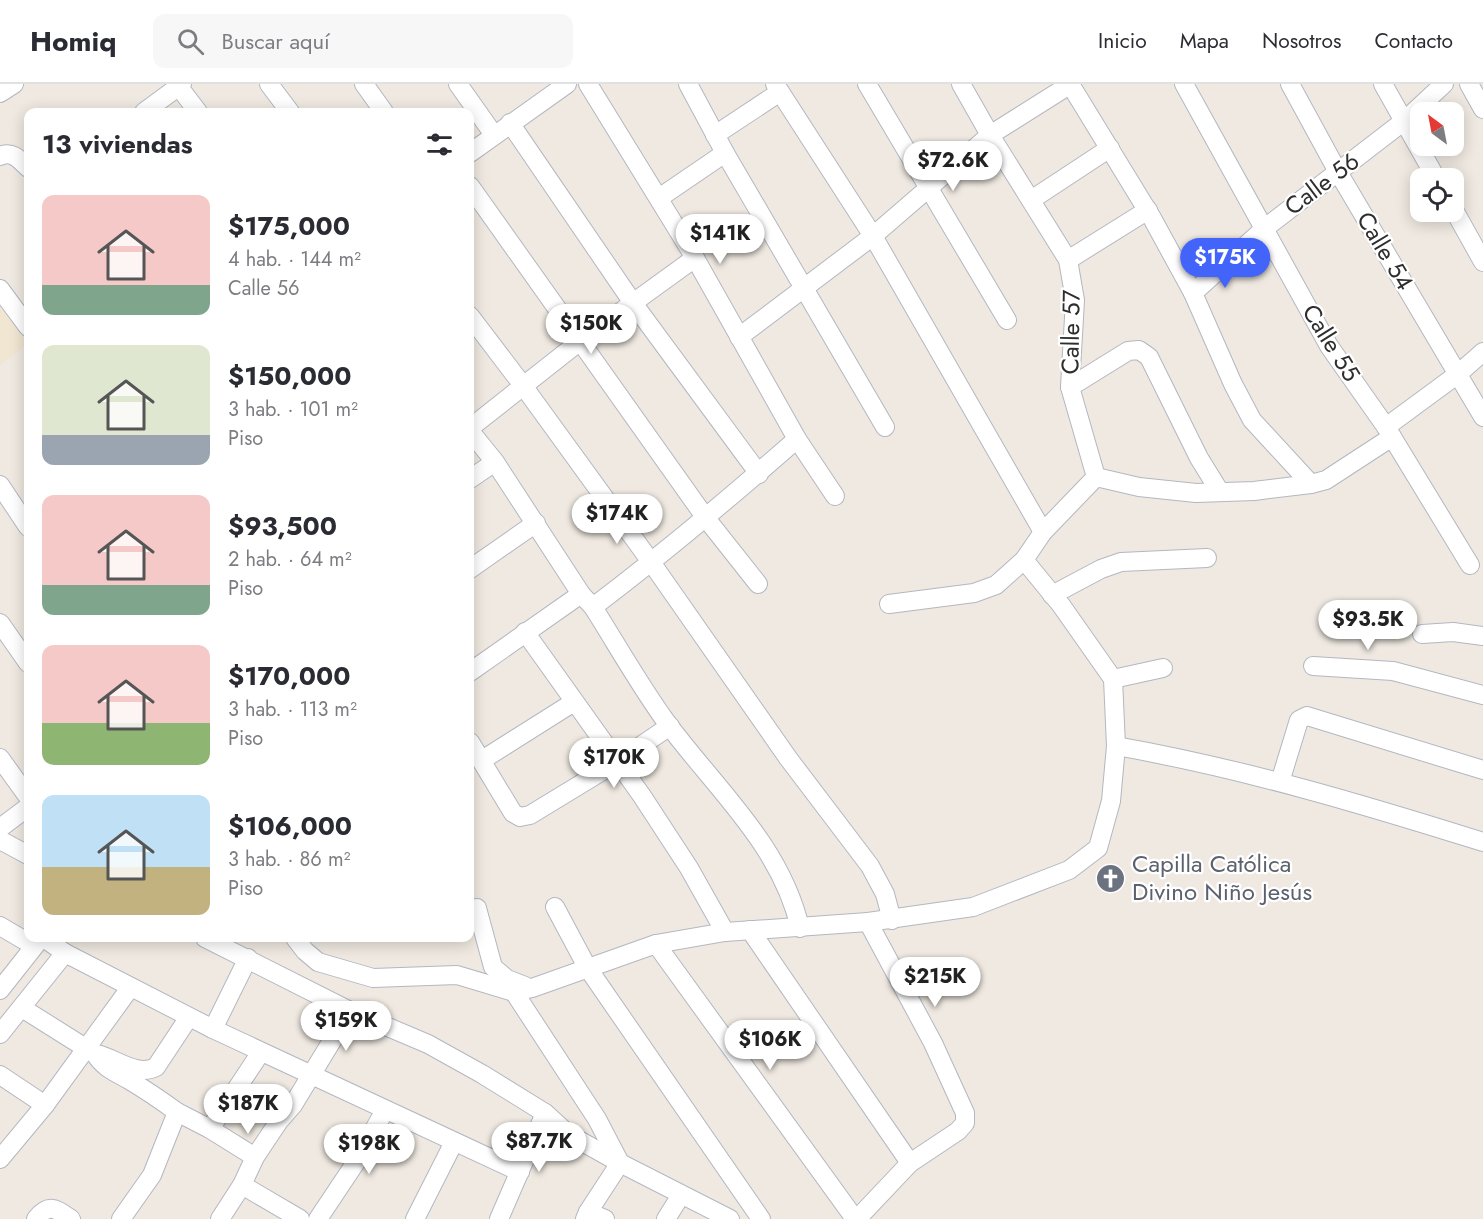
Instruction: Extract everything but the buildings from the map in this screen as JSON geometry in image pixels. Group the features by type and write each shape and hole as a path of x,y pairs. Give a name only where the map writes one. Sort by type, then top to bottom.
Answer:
{"street":[{"path":"0,93 14,84"},
{"path":"269,84 287,108"},
{"path":"364,84 381,108"},
{"path":"458,84 494,135"},
{"path":"474,150 510,123 541,91 567,84"},
{"path":"588,84 695,258 797,439 835,496"},
{"path":"688,84 725,153 885,427"},
{"path":"867,84 1007,320"},
{"name":"Calle 57","path":"961,84 1068,260 1075,300 1070,387 1080,429 1096,477"},
{"path":"739,337 873,236 990,135 1070,84 1148,210 1193,293 1233,384 1252,420 1311,484"},
{"name":"Calle 55","path":"1184,84 1329,346 1389,432 1470,565"},
{"name":"Calle 54","path":"1290,84 1338,172 1483,417"},
{"path":"1383,84 1430,168"},
{"name":"Calle 56","path":"1193,293 1265,228 1404,121 1444,84"},
{"path":"1469,84 1483,109"},
{"path":"149,108 180,85 195,108"},
{"path":"716,135 777,88 873,236 1044,532"},
{"path":"510,123 633,303 759,474"},
{"path":"1031,200 1110,148"},
{"path":"0,156 6,153 14,155 24,164"},
{"path":"659,198 725,153"},
{"path":"474,192 705,517 758,584"},
{"path":"1068,260 1148,210"},
{"path":"1461,222 1483,262"},
{"path":"474,426 579,342 695,258"},
{"path":"0,289 24,322"},
{"path":"474,321 651,562 788,758 870,866 885,894 892,920"},
{"path":"1070,387 1128,351 1139,350 1149,357 1199,458 1220,492"},
{"path":"889,604 974,593 996,585 1024,560 1044,532 1096,477 1139,487 1196,493 1254,491 1326,480 1389,432 1483,352"},
{"path":"474,434 536,523 670,726 757,834 788,892 800,928"},
{"path":"474,669 525,632 587,600 651,562 759,474 797,439"},
{"path":"474,476 495,462"},
{"path":"0,485 24,521"},
{"path":"474,566 536,523"},
{"path":"1052,596 1101,569 1121,562 1207,558"},
{"path":"298,942 318,962 372,978 457,975 523,990 656,944 725,932 892,920 973,907 1069,870 1098,848 1111,801 1116,746 1113,679 1061,605 1024,560"},
{"path":"0,623 24,657"},
{"path":"525,632 642,796 689,868 725,932"},
{"path":"1422,634 1453,632 1483,636"},
{"path":"1313,666 1393,671 1483,695"},
{"path":"1113,679 1163,668"},
{"path":"482,760 574,702"},
{"path":"1280,782 1299,720 1306,716 1483,770"},
{"path":"474,748 513,813 520,817 530,815 670,726"},
{"path":"1116,746 1162,754 1280,782 1386,811 1483,842"},
{"path":"0,758 24,791"},
{"path":"0,828 24,810"},
{"path":"0,840 24,853"},
{"path":"555,907 587,968 761,1219"},
{"path":"477,908 494,967 507,980 523,990 620,1163"},
{"path":"656,944 856,1219 910,1163 958,1131 965,1123 965,1113 933,1043 868,922"},
{"path":"0,926 24,934"},
{"path":"750,930 910,1163"},
{"path":"0,990 38,942"},
{"path":"44,942 213,1029 520,1172"},
{"path":"231,943 248,958 350,1011 428,1044 545,1113 568,1134 730,1219"},
{"path":"0,1034 65,953"},
{"path":"213,1029 248,958"},
{"path":"0,1159 90,1051 130,988"},
{"path":"22,1008 90,1051 112,1058 139,1071 148,1071 156,1067 189,1017"},
{"path":"220,1219 242,1185 255,1157 279,1121 293,1105 350,1011"},
{"path":"90,1051 113,1073 127,1079 177,1112 255,1157"},
{"path":"210,1129 261,1052"},
{"path":"0,1075 45,1105"},
{"path":"318,1219 356,1162 385,1110"},
{"path":"121,1219 152,1174 177,1112"},
{"path":"499,1219 545,1113"},
{"path":"415,1219 454,1142"},
{"path":"605,1219 586,1216 620,1163"},
{"path":"242,1185 300,1219"},
{"path":"666,1219 681,1195"},
{"path":"36,1219 42,1211 49,1208 71,1219"}],"shaded area":[{"path":"0,306 24,340 24,346 0,365"}],"place":[{"name":"Capilla Católica Divino Niño Jesús","path":"1111,878"}]}
